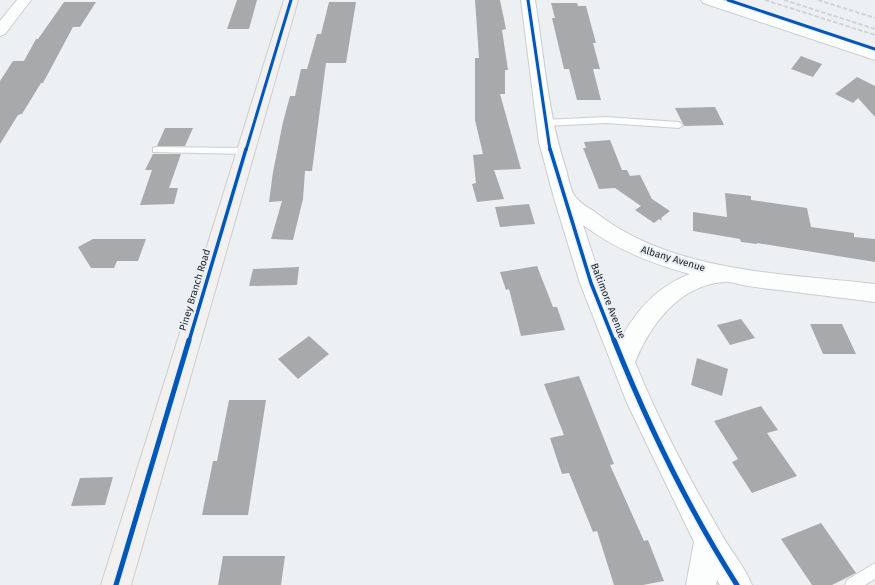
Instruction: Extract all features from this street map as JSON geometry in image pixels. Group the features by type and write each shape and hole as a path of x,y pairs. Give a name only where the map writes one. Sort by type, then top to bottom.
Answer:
{"main road":[{"name":"Piney Branch Road","path":"116,585 291,0"}],"street":[{"path":"0,31 24,0"},
{"name":"Baltimore Avenue","path":"528,0 544,123 548,142 591,283 639,403 709,541 737,585"},
{"path":"708,0 875,56"},
{"name":"Albany Avenue","path":"564,198 597,225 639,249 683,264 726,274 875,293"},
{"name":"Albany Avenue","path":"623,362 635,334 648,316 667,296 692,281 706,276 726,274"},
{"path":"702,585 709,541"}],"lane":[{"path":"544,123 606,120 678,125"},
{"path":"156,150 245,151"},
{"path":"852,585 875,570"}],"building":[{"path":"237,0 257,0 249,29 227,29"},
{"path":"475,0 500,0 506,29 502,30 508,70 505,70 505,94 500,94 521,169 494,170 504,199 477,202 472,184 476,183 473,155 483,154 475,120 475,58 479,58"},
{"path":"64,2 96,2 80,27 73,27 43,83 41,83 22,114 18,115 0,144 0,81 13,61 24,61 36,39 38,39"},
{"path":"329,2 356,2 346,63 326,63 312,171 305,171 303,199 293,240 271,239 282,201 269,202 273,172 283,122 290,96 295,96 301,69 307,69 317,34 321,34"},
{"path":"551,3 577,3 578,6 586,6 596,43 593,43 600,69 593,69 601,100 577,100 569,69 564,69 552,18 555,18"},
{"path":"801,56 822,64 813,77 791,69"},
{"path":"857,77 875,86 875,117 858,98 853,103 835,94"},
{"path":"715,107 724,125 684,126 675,108"},
{"path":"165,128 193,128 185,146 157,146"},
{"path":"610,140 622,170 627,170 630,176 640,175 652,199 670,211 661,218 662,221 659,219 654,223 635,210 641,206 615,188 599,189 583,148 586,148 584,142"},
{"path":"153,154 181,154 169,188 178,188 174,204 140,205 152,170 145,170"},
{"path":"725,193 751,196 751,200 807,208 811,227 854,233 854,237 875,239 875,262 757,243 741,242 740,239 693,231 693,212 727,217"},
{"path":"529,204 535,224 500,227 495,207"},
{"path":"93,239 146,239 138,261 117,261 114,268 91,268 78,247"},
{"path":"537,266 553,307 557,307 565,330 521,336 509,289 506,290 500,272"},
{"path":"299,267 297,285 249,286 253,269"},
{"path":"741,319 755,338 730,345 717,325"},
{"path":"810,324 842,324 856,354 823,354"},
{"path":"309,336 329,354 298,379 278,359"},
{"path":"697,358 728,369 722,396 691,385"},
{"path":"579,376 614,464 610,465 644,541 648,540 664,581 643,585 614,585 597,531 593,532 569,473 562,474 550,438 564,435 544,384"},
{"path":"229,400 266,400 248,515 202,515 213,461 217,461"},
{"path":"761,406 778,430 767,433 797,476 752,493 732,462 738,459 714,421"},
{"path":"113,477 105,505 71,506 80,478"},
{"path":"821,523 856,573 832,585 812,585 781,539"},
{"path":"223,556 285,556 281,585 218,585"}],"railway":[{"path":"765,0 875,35"},
{"path":"784,0 875,29"},
{"path":"818,0 875,18"}],"cycle path":[{"path":"116,585 291,0"},
{"path":"528,0 548,142 591,283 639,403 709,541 737,585"},
{"path":"728,0 875,49"}]}
